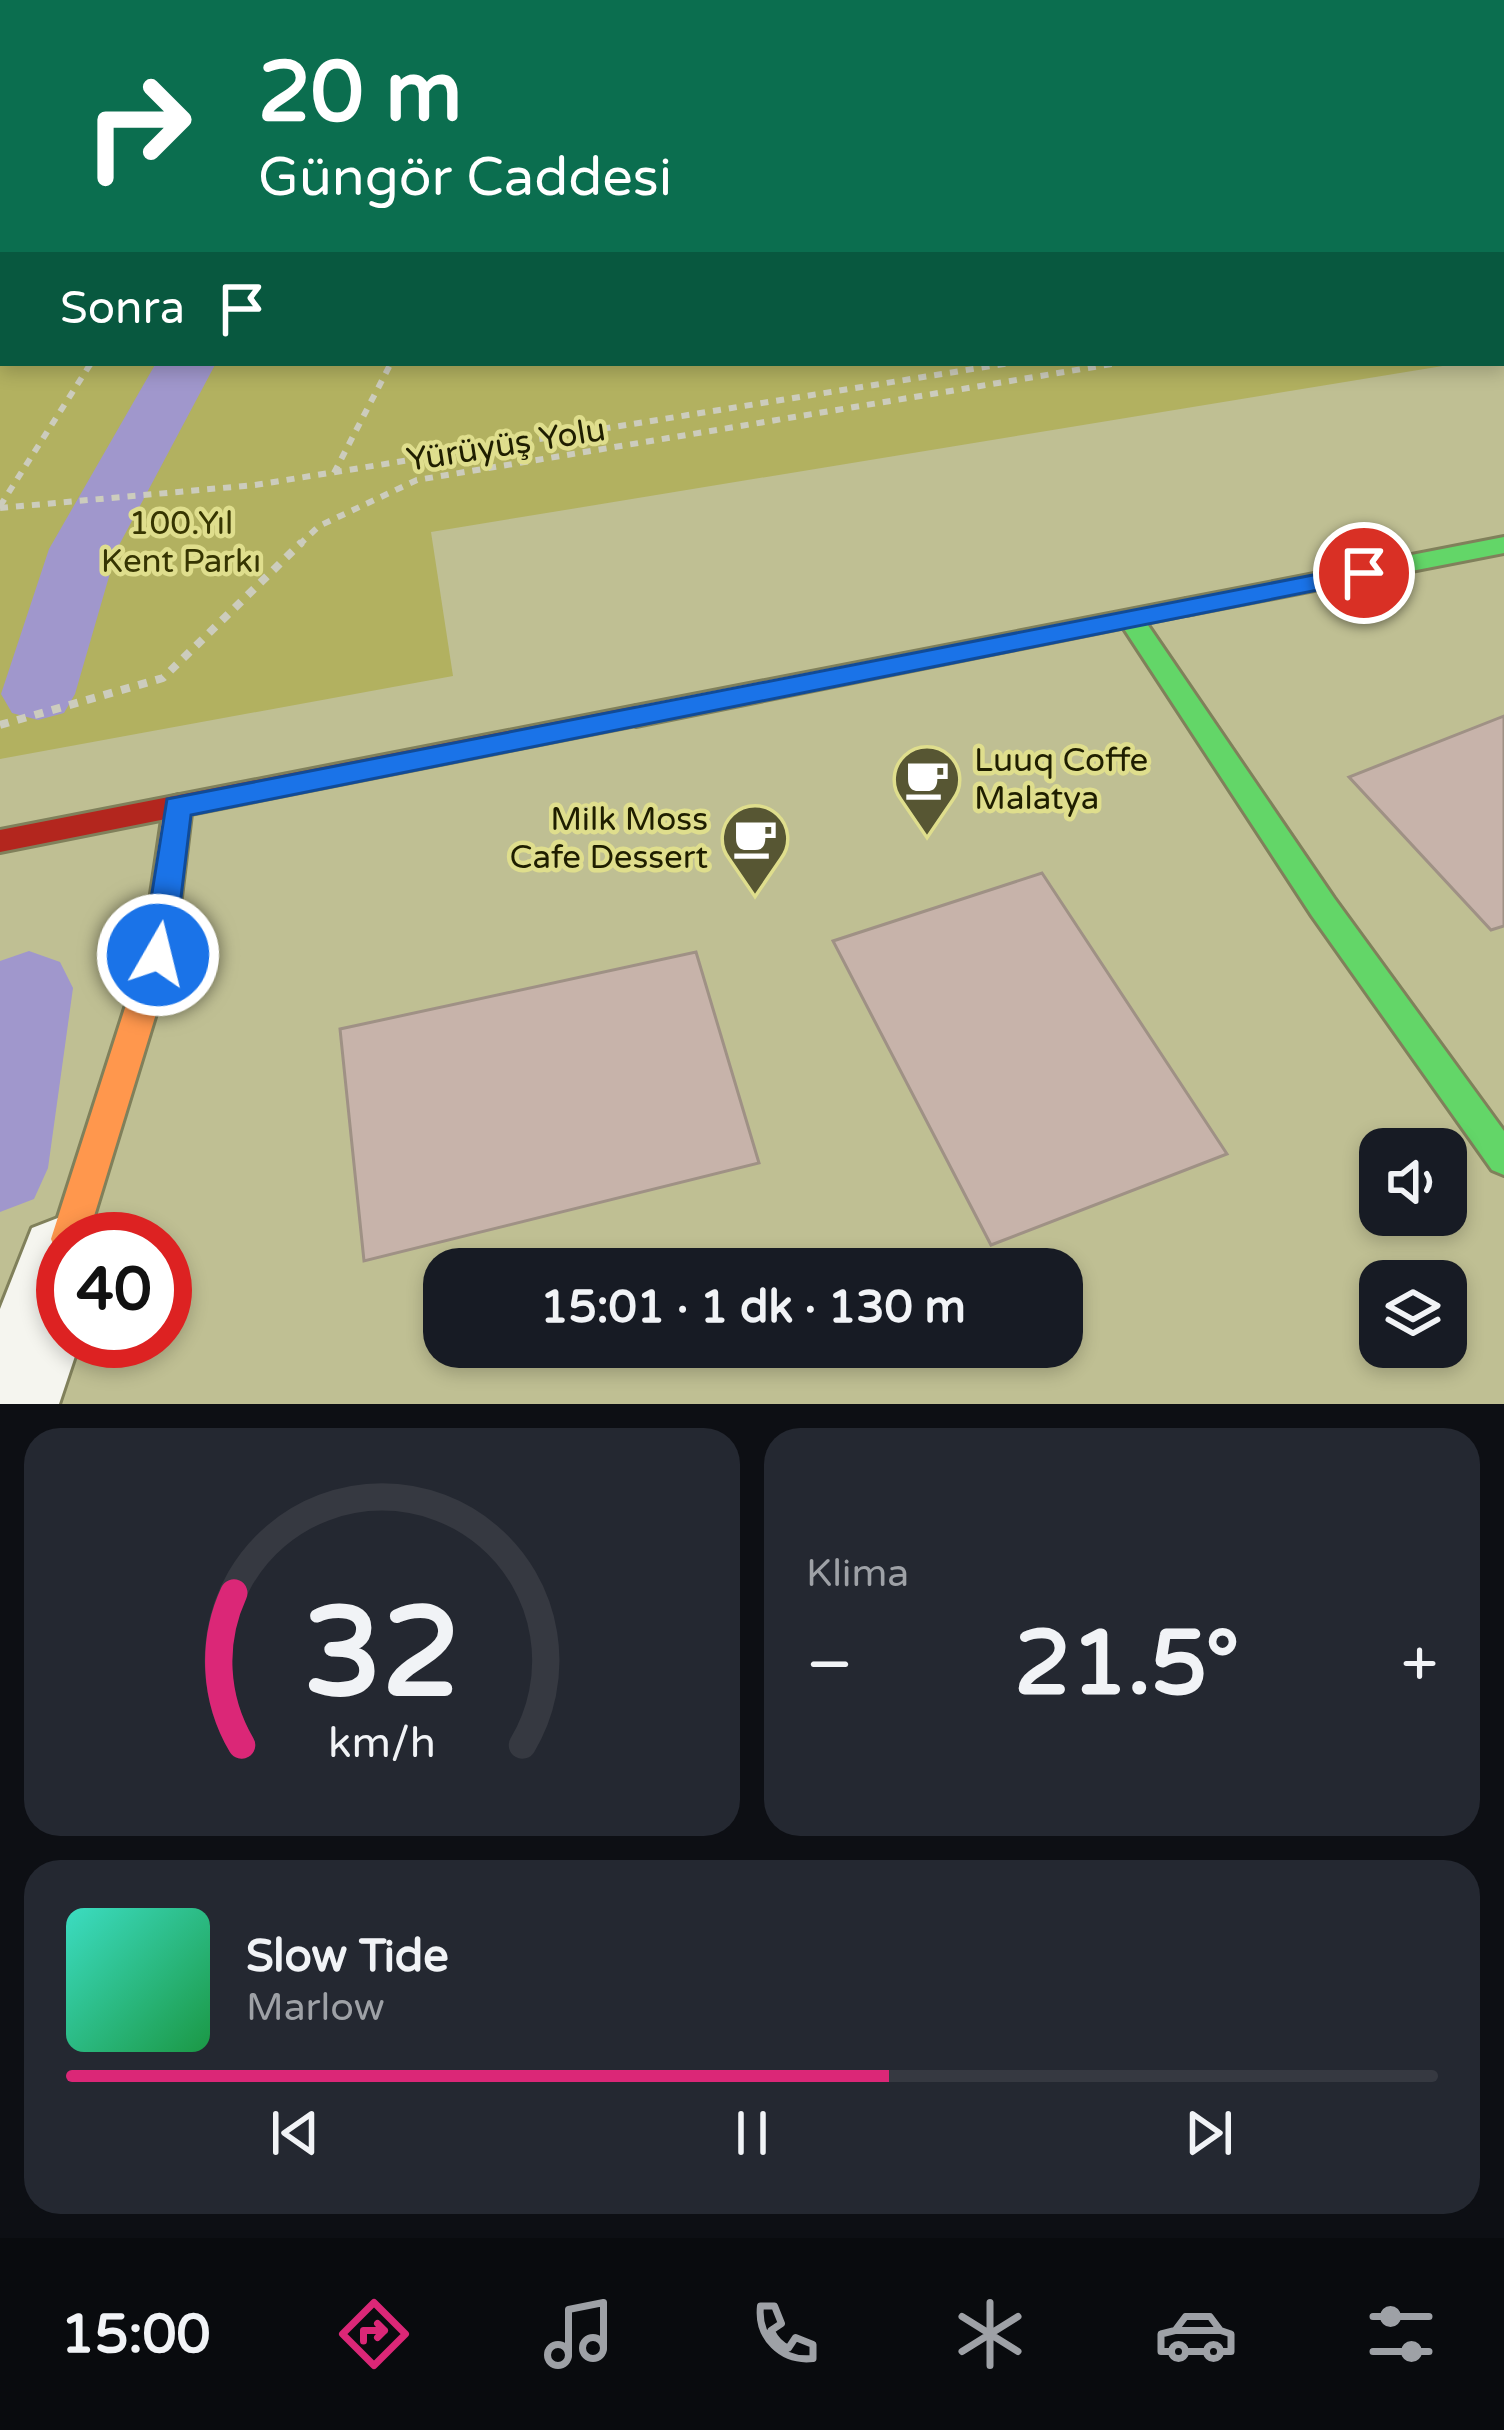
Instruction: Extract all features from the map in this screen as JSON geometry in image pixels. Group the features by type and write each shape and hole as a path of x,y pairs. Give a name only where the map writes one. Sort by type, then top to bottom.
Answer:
{"main road":[{"path":"0,842 1504,545"},
{"path":"1132,621 1323,907 1504,1159"},
{"path":"77,1212 158,955 178,806"}],"street":[{"path":"12,1404 36,1335"}],"path":[{"path":"0,507 89,366"},
{"path":"334,473 390,366"},
{"name":"Yürüyüş Yolu","path":"0,507 334,473 987,366"},
{"path":"0,725 164,678 320,526 416,480 1100,366"}],"green space":[{"name":"100.Yıl Kent Parkı","path":"0,366 1443,366 431,532 453,676 0,759"}],"building":[{"path":"1504,716 1504,926 1491,930 1349,777"},
{"path":"1042,873 1227,1154 991,1245 833,941"},
{"path":"696,952 759,1163 364,1261 340,1029"}],"waterway":[{"path":"38,694 83,549 184,366"},
{"path":"0,1168 29,988"}],"traffic: fast":[{"path":"1186,607 1504,545"},
{"path":"1132,621 1323,907 1504,1159"}],"traffic: slow":[{"path":"636,716 1186,607"},
{"path":"77,1212 158,955 178,806"}],"traffic: jam":[{"path":"0,841 636,716"}],"place":[{"name":"Luuq Coffe Malatya","path":"927,838"},
{"name":"Milk Moss Cafe Dessert","path":"755,897"}],"route":[{"path":"158,955 178,806 1364,573"}]}
